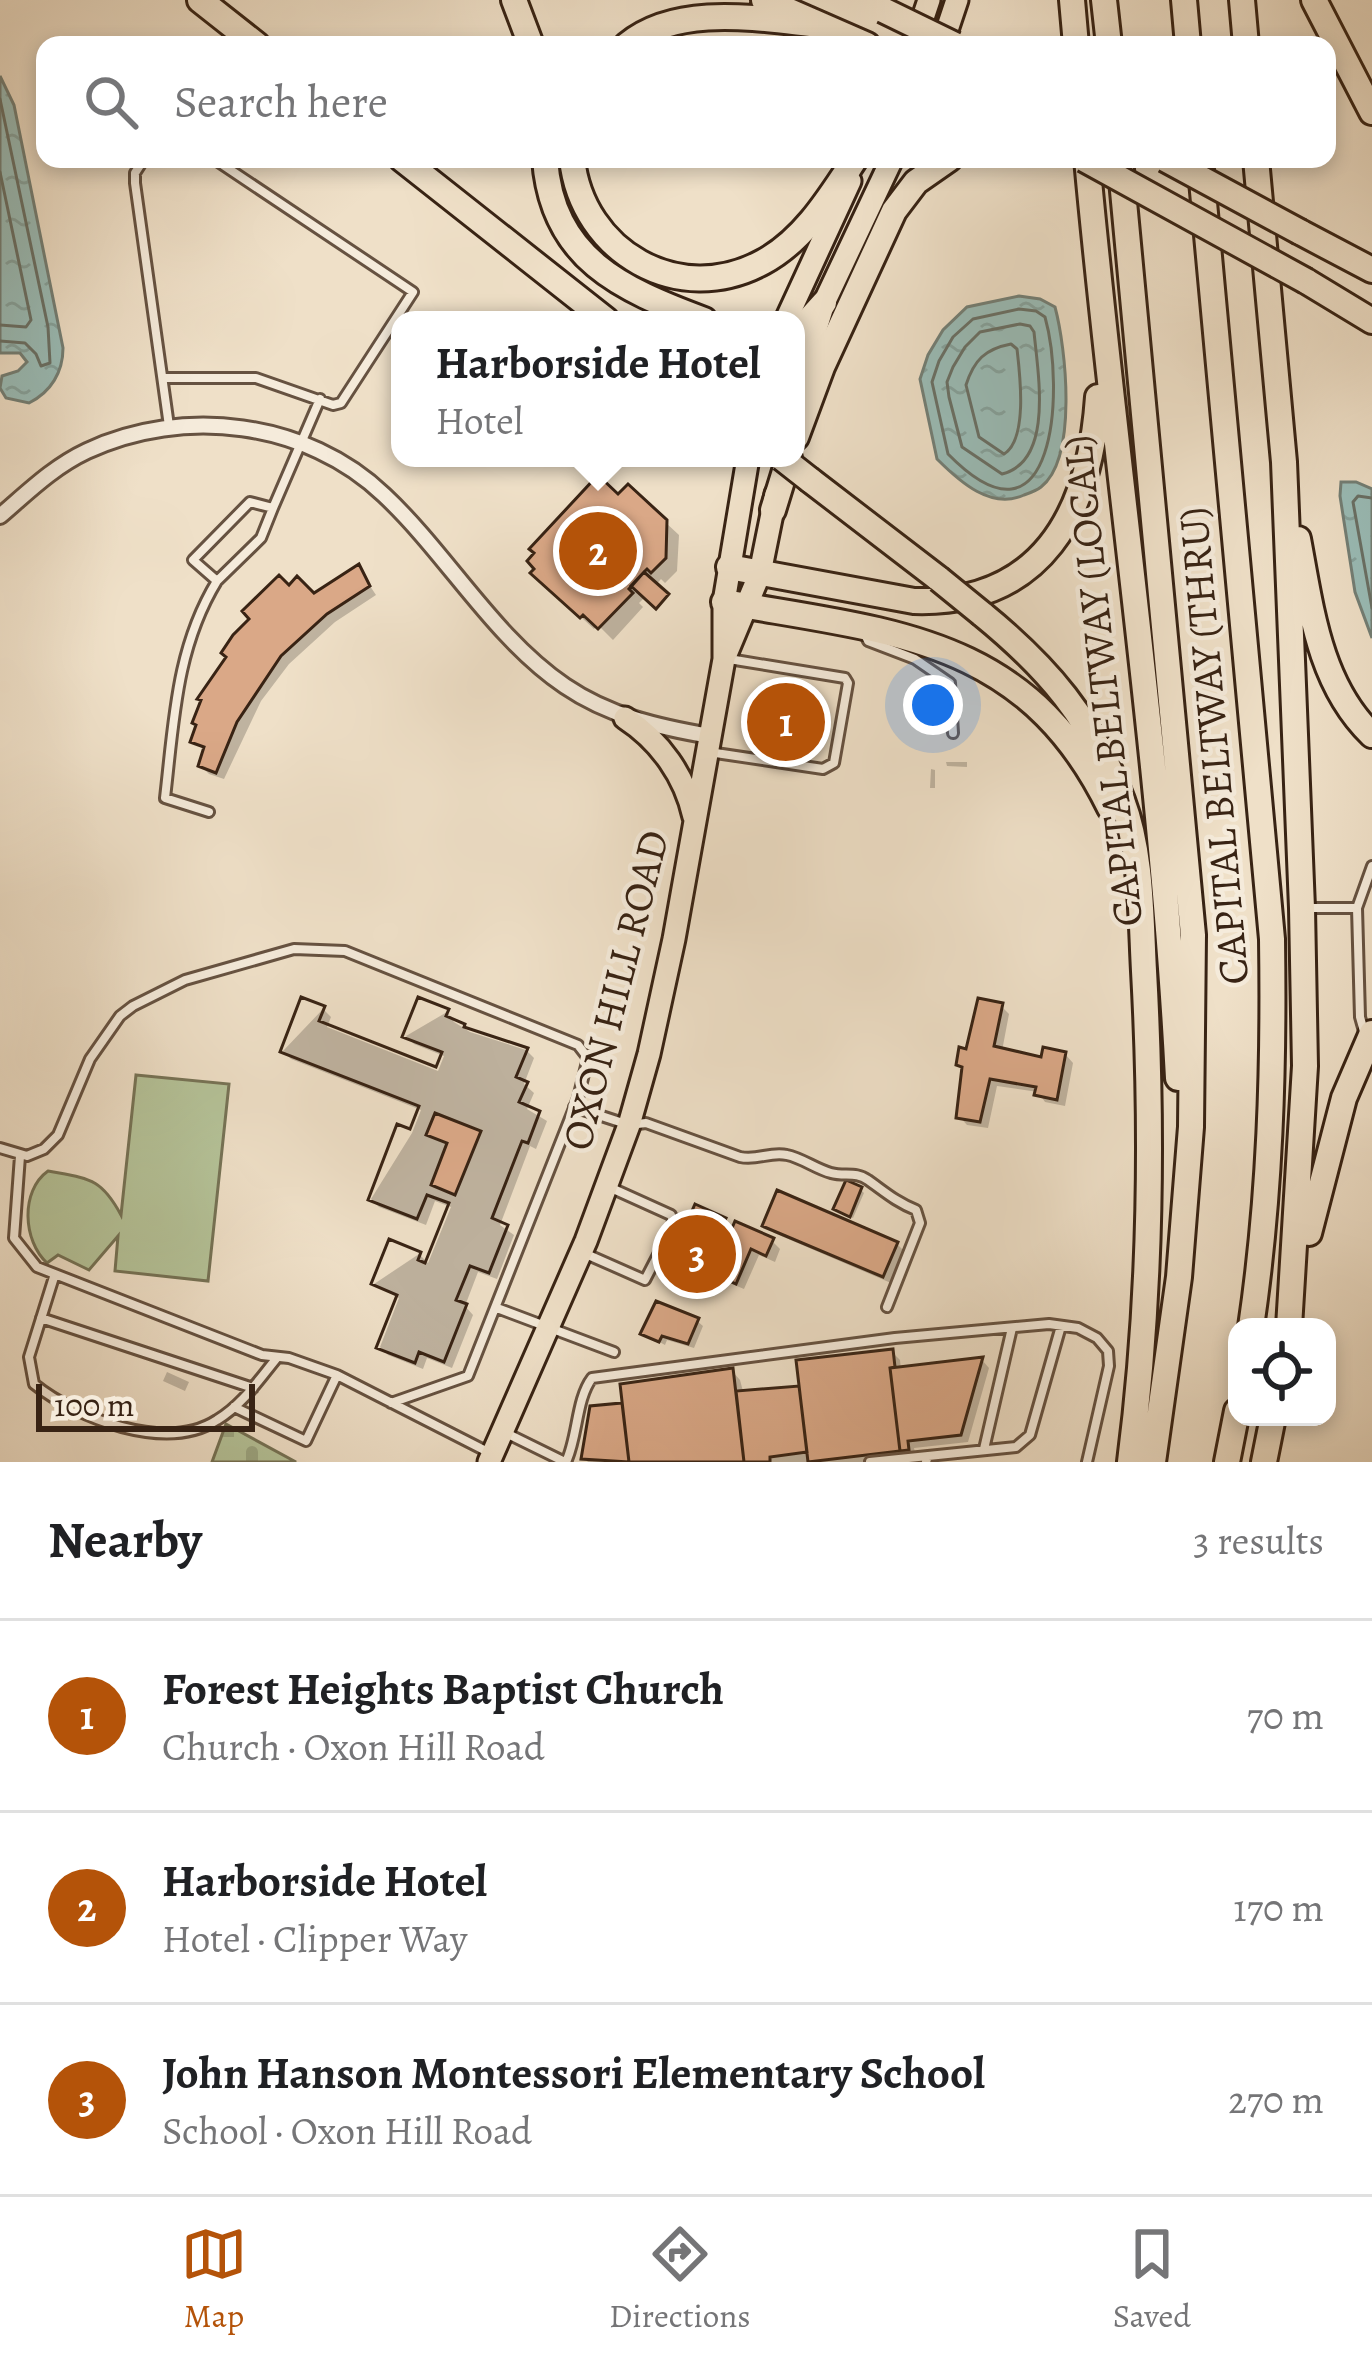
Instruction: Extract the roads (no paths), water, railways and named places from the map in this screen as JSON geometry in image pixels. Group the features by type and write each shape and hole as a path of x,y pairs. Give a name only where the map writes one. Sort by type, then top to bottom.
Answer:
{"highway":[{"path":"200,0 246,36"},
{"path":"514,0 528,36"},
{"path":"764,0 846,36"},
{"path":"1072,0 1075,36"},
{"path":"1104,0 1108,36"},
{"path":"1184,0 1188,36"},
{"path":"1242,0 1245,36"},
{"path":"1314,0 1333,36"},
{"path":"873,5 937,36"},
{"path":"645,36 664,26 700,19 820,25"},
{"path":"1336,42 1372,112"},
{"path":"413,168 595,311"},
{"path":"546,168 552,201 565,231 583,255 625,287 682,311"},
{"path":"574,168 584,206 612,243 647,268 702,280 730,276 784,248 851,168"},
{"path":"805,413 894,211 916,182 937,168"},
{"path":"1082,168 1153,196"},
{"name":"CAPITAL BELTWAY (LOCAL)","path":"1086,168 1171,935 1179,1152 1185,1194"},
{"path":"1102,168 1372,321"},
{"name":"CAPITAL BELTWAY (THRU)","path":"1121,168 1193,935 1185,1194"},
{"path":"1183,168 1372,270"},
{"name":"CAPITAL BELTWAY (THRU)","path":"1201,168 1272,939 1274,1065 1252,1318"},
{"path":"1257,168 1284,462 1302,908 1305,1066 1290,1316"},
{"path":"805,324 824,303"},
{"path":"729,567 942,602 987,592 1014,578 1057,537 1086,478 1094,444 1103,335"},
{"path":"1284,462 1324,658 1340,695 1372,735"},
{"path":"773,510 782,467"},
{"path":"795,467 1030,653 1080,714 1124,803 1135,849 1142,932 1150,1160 1130,1462"},
{"path":"737,604 905,635 972,661 1032,701 1061,729 1109,806 1142,932"},
{"path":"1290,1316 1331,1138 1369,1038"},
{"path":"1153,1462 1171,1355 1185,1194"},
{"path":"1227,1462 1234,1426"},
{"path":"1264,1462 1272,1426"}],"main road":[{"path":"917,36 929,0"},
{"path":"945,36 956,0"},
{"path":"790,311 854,168"},
{"path":"805,364 824,303 888,168"},
{"name":"OXON HILL ROAD","path":"737,604 729,567 746,467"},
{"name":"OXON HILL ROAD","path":"490,1458 582,1252 629,1125 659,1012 724,658 737,604 760,573 773,510"},
{"path":"625,718 654,740 672,764 688,794 696,824"}],"street":[{"path":"0,516 53,470 87,451 169,426 230,426 302,443 346,464 385,495 544,669 625,718 709,744"}],"lane":[{"path":"138,168 135,182 169,426"},
{"path":"227,168 413,292 401,311"},
{"path":"164,378 256,378 333,405 341,403 391,326"},
{"path":"209,812 165,798 180,666 196,615 217,580 260,538 320,399"},
{"path":"217,580 193,560 250,502 273,508"},
{"path":"861,625 868,641 915,659 950,682 953,733"},
{"path":"709,744 823,770 834,763 848,683 845,678 724,658"},
{"path":"1369,1038 1360,1017 1357,908 1372,866"},
{"path":"1302,908 1357,908"},
{"path":"0,1148 20,1156 36,1154 58,1135 90,1059 133,1006 185,980 312,947 365,958 578,1045 587,1058 574,1107 468,1376 391,1403"},
{"path":"574,1107 629,1125 646,1124 756,1161 771,1154 786,1155 834,1174 866,1178 895,1202 916,1210 920,1222 887,1307"},
{"path":"20,1156 14,1238 30,1261 54,1277 276,1359 289,1358 337,1375 490,1458"},
{"path":"582,1252 645,1280 674,1224 671,1215 607,1186"},
{"path":"54,1277 29,1357 34,1384 49,1396 122,1428 153,1435 214,1423 253,1388 276,1359"},
{"path":"497,1307 614,1352"},
{"path":"41,1318 253,1388"},
{"path":"502,1431 566,1462 575,1443 585,1385 592,1378 895,1339 1061,1326 1078,1328 1108,1351 1087,1462"},
{"path":"869,1462 1016,1447 1030,1435 1061,1326"},
{"path":"984,1450 1012,1328"},
{"path":"233,1407 306,1441 337,1375"}],"water":[{"path":"0,76 14,105 63,348 54,380 29,403 6,398 0,388 2,376 27,362 20,353 0,353"},
{"path":"1019,296 1055,307 1063,348 1065,428 1053,473 1041,487 1000,499 966,484 937,459 920,379 943,330 967,307"},
{"path":"1341,482 1372,489 1372,638 1355,592"}],"place":[{"name":"Harborside Hotel","path":"598,551"},
{"name":"Forest Heights Baptist Church","path":"786,722"},
{"name":"John Hanson Montessori Elementary School","path":"697,1254"}]}
